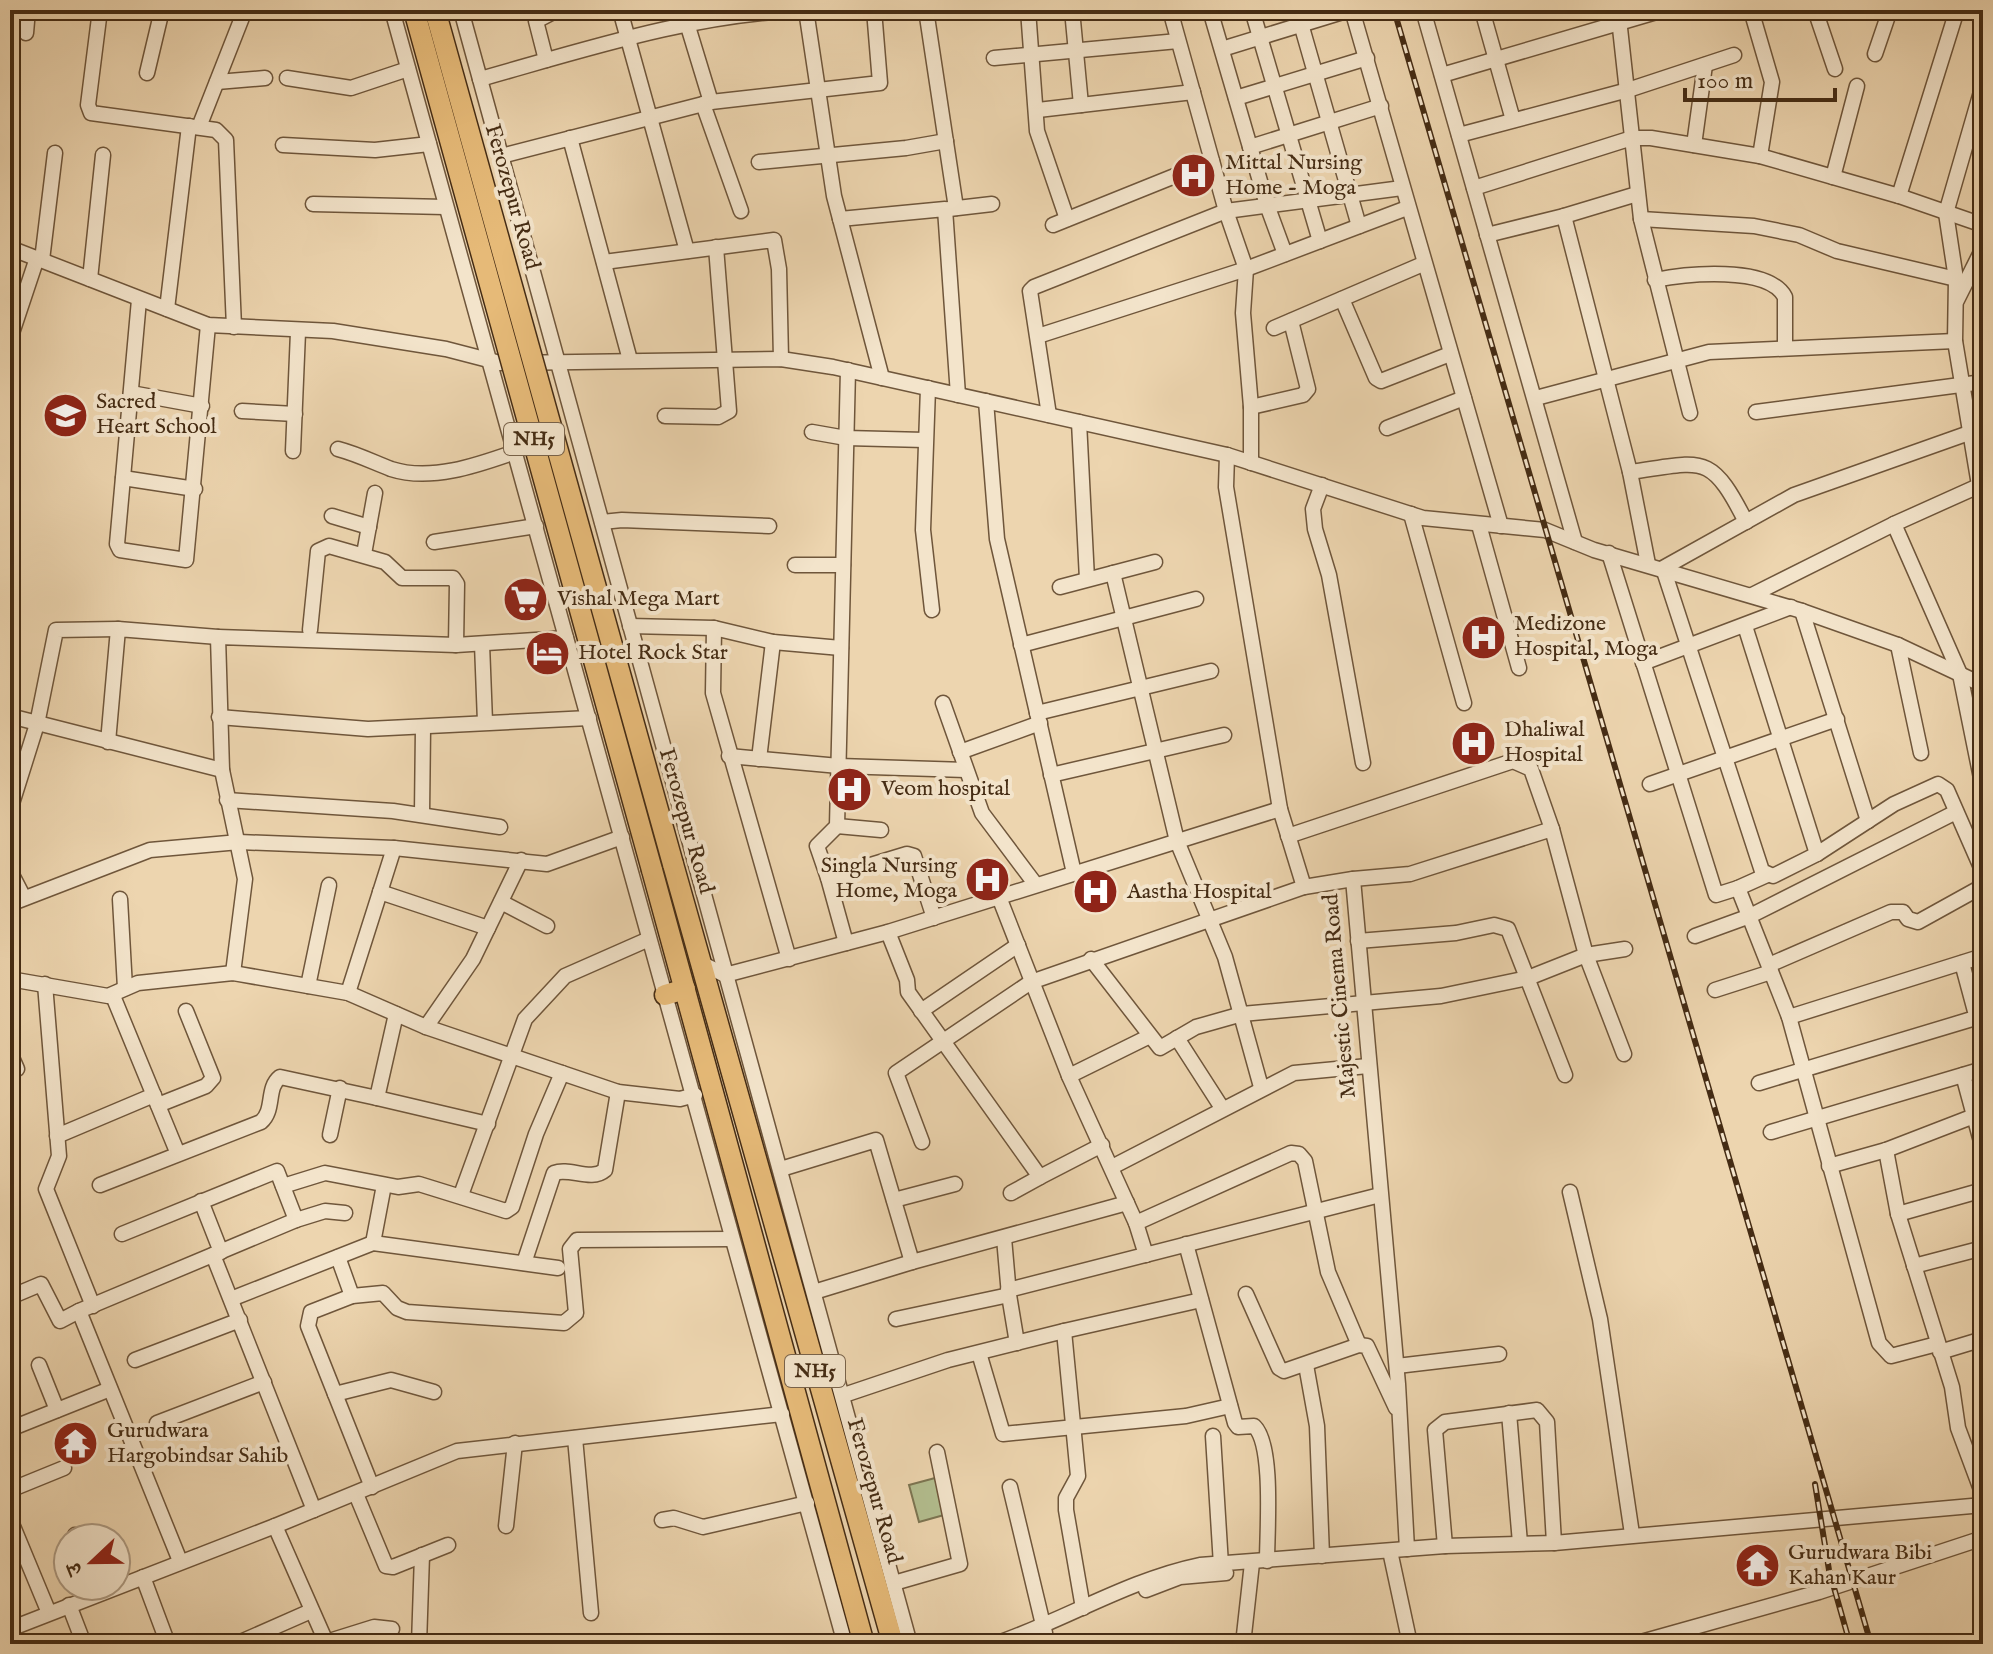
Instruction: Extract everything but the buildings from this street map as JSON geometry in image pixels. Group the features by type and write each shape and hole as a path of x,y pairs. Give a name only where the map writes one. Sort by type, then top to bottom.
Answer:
{"highway":[{"name":"Ferozepur Road","path":"414,10 652,870 675,992 717,1104 864,1644"},
{"name":"Ferozepur Road","path":"435,10 893,1644"}],"street":[{"path":"26,33 28,10"},
{"path":"100,10 88,105 91,113 219,131 226,140 234,327"},
{"path":"147,73 162,10"},
{"path":"167,309 194,127 217,82 245,10"},
{"path":"392,10 649,939 675,992 695,1095 731,1239 845,1644"},
{"path":"461,10 501,156 549,362 602,522 910,1644"},
{"path":"546,60 536,21 557,10"},
{"path":"620,10 687,251"},
{"path":"480,79 628,38 685,17 746,11 805,10 840,219 882,378"},
{"path":"501,156 707,103 880,83 874,10"},
{"path":"926,10 946,141 958,395"},
{"path":"1028,10 1038,110 1037,131 1060,222 1212,161"},
{"path":"1072,10 1081,105"},
{"path":"1210,10 1267,205 1285,254"},
{"path":"1252,10 1305,200 1320,241"},
{"path":"1222,49 1260,37 1299,17 1351,10 1501,526"},
{"path":"1440,10 1424,12 1575,542"},
{"path":"1482,10 1513,120"},
{"path":"1442,75 1619,16 1663,10"},
{"path":"1751,10 1772,82 1760,156"},
{"path":"1815,10 1835,69"},
{"path":"1875,54 1890,10"},
{"path":"1899,196 1957,10"},
{"path":"1174,11 1178,41 1226,211 1246,269 1243,313 1251,407 1251,463"},
{"path":"1619,16 1641,219 1690,413"},
{"path":"685,17 707,103 741,211"},
{"path":"1299,17 1359,226"},
{"path":"994,58 1178,41"},
{"path":"1459,135 1628,90 1734,55"},
{"path":"1236,98 1367,58"},
{"path":"1694,145 1705,65"},
{"path":"287,78 351,88 408,69"},
{"path":"217,82 265,78"},
{"path":"1833,177 1857,86"},
{"path":"1982,89 1946,213 1956,279 1955,341 1976,430 1983,509"},
{"path":"1038,110 1193,92"},
{"path":"1250,147 1381,106"},
{"path":"570,138 630,360"},
{"path":"1474,188 1632,138 1760,156 1899,196 1983,225"},
{"path":"759,162 906,148 946,141"},
{"path":"283,145 375,150 429,144"},
{"path":"10,339 39,259 55,153"},
{"path":"90,279 103,155"},
{"path":"1049,415 1030,291 1034,287 1226,211 1402,188"},
{"path":"1487,235 1637,194"},
{"path":"313,204 445,207"},
{"path":"840,219 992,204"},
{"path":"1038,336 1246,269 1407,208"},
{"path":"1564,216 1630,472 1648,564"},
{"path":"1641,219 1754,226 1788,233 1837,251 1956,279"},
{"path":"604,262 775,241 781,359"},
{"path":"665,416 718,417 727,414 728,360 716,247"},
{"path":"10,248 208,325 298,332 333,331 432,346 488,362 781,359 848,370 1227,455 1411,514 1479,525 1545,530 1609,553 1797,609 1898,645 1983,685"},
{"path":"1957,300 1983,248"},
{"path":"1274,328 1423,264"},
{"path":"1655,280 1707,274 1774,285 1785,297 1785,347"},
{"path":"1342,299 1373,372 1381,381 1450,354"},
{"path":"139,300 118,548 182,563 186,558 195,489 208,325"},
{"path":"1251,407 1303,395 1308,389 1291,321"},
{"path":"293,451 298,332"},
{"path":"1536,398 1709,352 1955,341"},
{"path":"846,943 817,846 837,826 848,370"},
{"path":"1756,412 1983,382"},
{"path":"928,388 923,530 932,610"},
{"path":"131,393 202,406"},
{"path":"1387,428 1464,398"},
{"path":"986,401 997,539 1074,873"},
{"path":"242,411 295,414"},
{"path":"1079,422 1087,579"},
{"path":"1663,568 1815,486 1976,430"},
{"path":"812,432 846,438 925,440"},
{"path":"338,449 370,458 394,470 441,472 515,452"},
{"name":"Majestic Cinema Road","path":"1227,455 1226,487 1280,809 1288,836 1304,887 1353,879 1397,1366 1407,1549"},
{"path":"1630,472 1690,464 1708,466 1727,485 1746,522"},
{"path":"123,478 195,489"},
{"path":"1322,485 1313,509 1315,529 1329,575 1363,763"},
{"path":"1752,595 1894,524 1981,485"},
{"path":"364,554 375,493"},
{"path":"1411,514 1464,703"},
{"path":"332,516 369,527"},
{"path":"602,522 622,520 769,526"},
{"path":"1894,524 1960,674 1983,788"},
{"path":"1479,525 1519,668"},
{"path":"434,542 536,526"},
{"path":"310,630 321,547 329,546 364,554 390,565 402,578 453,578 457,584 456,645"},
{"path":"1609,553 1716,895 1767,875"},
{"path":"1060,587 1155,562"},
{"path":"795,565 843,565"},
{"path":"1663,568 1762,871 1773,876 1817,854 1932,785 1943,786 1983,872"},
{"path":"1113,573 1177,841 1211,920 1242,1014 1261,1087"},
{"path":"1021,645 1196,599"},
{"path":"1643,663 1797,609"},
{"path":"1797,609 1837,719 1868,821"},
{"path":"630,626 714,628 773,642 841,648"},
{"path":"1745,626 1817,854"},
{"path":"714,628 712,686 729,756 789,959"},
{"path":"10,810 13,788 37,724 56,630 118,629 218,637 456,645 566,638"},
{"path":"108,742 118,629"},
{"path":"218,637 222,770 239,842 245,884 233,973"},
{"path":"759,759 773,642"},
{"path":"482,644 485,722"},
{"path":"1898,645 1921,753"},
{"path":"960,752 1039,718 1140,687 1211,671"},
{"path":"943,703 982,813 1036,885"},
{"path":"219,717 368,729 589,718"},
{"path":"1650,784 1837,719"},
{"path":"13,720 222,770"},
{"path":"422,814 423,728"},
{"path":"1051,775 1224,735"},
{"path":"729,756 839,766 966,770"},
{"path":"1288,836 1513,761 1531,769 1552,829 1586,955 1624,1054"},
{"path":"227,800 422,814 500,827"},
{"path":"703,964 725,975 789,959 934,918 1280,809"},
{"path":"1695,936 1750,916 1956,812"},
{"path":"837,826 881,830"},
{"path":"1353,879 1410,874 1552,829"},
{"path":"10,871 17,901 141,852 239,842 394,848 554,863 622,837"},
{"path":"348,993 394,848"},
{"path":"828,878 912,855 934,918"},
{"path":"426,1027 473,959 521,860"},
{"path":"308,986 329,885"},
{"path":"1715,990 1770,969 1891,912 1903,912 1908,919 1918,922 1983,886"},
{"path":"922,1142 896,1073 1031,982 1304,887"},
{"path":"1738,888 1789,1017 1882,1350 1891,1356 1983,1339"},
{"path":"380,892 488,928"},
{"path":"999,897 1069,1076 1112,1167 1146,1255"},
{"path":"120,899 119,992 178,1154"},
{"path":"501,902 547,926"},
{"path":"1358,941 1501,925 1513,936 1565,1075"},
{"path":"888,932 907,980 908,992 1040,1177"},
{"path":"461,1195 525,1019 558,980 649,939"},
{"path":"921,1011 1018,945"},
{"path":"1091,959 1148,1037 1160,1048 1196,1027 1242,1014 1441,996 1528,978 1586,955 1625,949"},
{"path":"1789,1017 1983,956"},
{"path":"1759,1083 1974,1017 1962,963"},
{"path":"10,979 119,992 138,983 233,973 348,993 426,1027 511,1053 618,1092 680,1099 695,1095"},
{"path":"45,984 59,1156 46,1189 110,1389 180,1561"},
{"path":"57,1136 156,1100 206,1086 213,1078 186,1011"},
{"path":"377,1098 396,1014"},
{"path":"1069,1076 1148,1037"},
{"path":"1177,1038 1222,1108"},
{"path":"10,1053 17,1069"},
{"path":"1112,1167 1261,1087 1294,1073 1368,1066"},
{"path":"1771,1132 1983,1069"},
{"path":"283,1186 325,1173 402,1188 416,1184 461,1195 503,1211 512,1207 536,1134 562,1073"},
{"path":"1963,1075 1982,1142"},
{"path":"100,1185 261,1122 269,1112 274,1082 280,1077 340,1088 488,1124"},
{"path":"330,1135 340,1088"},
{"path":"524,1263 554,1173 564,1170 596,1175 605,1170 618,1092"},
{"path":"1829,1166 1886,1150 1974,1116"},
{"path":"781,1169 876,1140 912,1262"},
{"path":"1011,1193 1102,1145"},
{"path":"1886,1150 1898,1214 1952,1387 1961,1440 1983,1495"},
{"path":"1136,1223 1295,1153 1305,1161 1328,1272 1359,1345"},
{"path":"122,1234 277,1171 296,1220"},
{"path":"894,1200 955,1184"},
{"path":"373,1243 384,1185"},
{"path":"1898,1214 1983,1190"},
{"path":"1570,1192 1600,1319 1632,1534"},
{"path":"896,1319 1380,1195"},
{"path":"201,1201 231,1299 314,1510"},
{"path":"814,1292 1127,1203"},
{"path":"12,1292 41,1284 60,1321 296,1220 325,1211 345,1213"},
{"path":"1004,1238 1017,1343"},
{"path":"372,1487 306,1320 311,1312 352,1296 383,1293 397,1308 407,1312 564,1323 576,1313 570,1249 577,1240 731,1239"},
{"path":"231,1299 373,1243 558,1268"},
{"path":"1186,1244 1238,1427 1254,1426 1261,1435 1266,1480 1257,1565 1243,1644"},
{"path":"1914,1266 1983,1248"},
{"path":"338,1257 352,1296"},
{"path":"1246,1294 1279,1368 1284,1371 1306,1365 1359,1345 1371,1349 1400,1416"},
{"path":"844,1395 979,1353 1201,1300"},
{"path":"135,1360 240,1320"},
{"path":"1064,1331 1078,1476 1066,1498 1066,1510 1083,1608"},
{"path":"979,1353 1003,1434 1186,1416 1230,1406"},
{"path":"1397,1366 1499,1354"},
{"path":"39,1365 57,1410"},
{"path":"1306,1365 1317,1426 1322,1556"},
{"path":"335,1394 391,1380 434,1392"},
{"path":"157,1423 264,1382"},
{"path":"10,1429 110,1389"},
{"path":"1445,1546 1435,1430 1445,1422 1537,1410 1546,1417 1554,1543"},
{"path":"1509,1413 1520,1543"},
{"path":"132,1580 356,1494 448,1454 515,1443 782,1414"},
{"path":"1213,1436 1221,1565"},
{"path":"575,1438 591,1613"},
{"path":"506,1526 515,1443"},
{"path":"894,1583 960,1564 937,1452"},
{"path":"10,1490 64,1468"},
{"path":"1010,1487 1043,1630"},
{"path":"356,1494 386,1566 393,1567 448,1545"},
{"path":"662,1520 674,1518 703,1527 807,1503"},
{"path":"995,1644 1043,1630 1180,1577 1257,1565 1322,1556 1391,1555 1407,1549 1445,1546 1554,1543 1983,1505"},
{"path":"1020,1644 1083,1608 1161,1573 1221,1565 1257,1565 1983,1512"},
{"path":"10,1519 49,1613"},
{"path":"275,1526 326,1643 374,1627 392,1629"},
{"path":"1634,1644 1819,1592 1983,1538"},
{"path":"10,1560 25,1555"},
{"path":"419,1644 422,1555"},
{"path":"1391,1555 1410,1644"},
{"path":"143,1577 168,1644"},
{"path":"10,1629 74,1602"},
{"path":"69,1605 84,1644"},
{"path":"236,1644 311,1611"}],"green space":[{"path":"935,1478 944,1515 919,1522 909,1485"}],"railway":[{"path":"1394,10 1871,1644"},
{"path":"1815,1484 1829,1570 1850,1644"}],"place":[{"name":"Mittal Nursing Home - Moga","path":"1194,176"},
{"name":"Sacred Heart School","path":"65,415"},
{"name":"Vishal Mega Mart","path":"526,599"},
{"name":"Medizone Hospital, Moga","path":"1483,637"},
{"name":"Hotel Rock Star","path":"547,653"},
{"name":"Dhaliwal Hospital","path":"1473,743"},
{"name":"Veom hospital","path":"850,789"},
{"name":"Singla Nursing Home, Moga","path":"988,879"},
{"name":"Aastha Hospital","path":"1096,892"},
{"name":"Gurudwara Hargobindsar Sahib","path":"76,1444"},
{"name":"Gurudwara Bibi Kahan Kaur","path":"1757,1566"}]}
